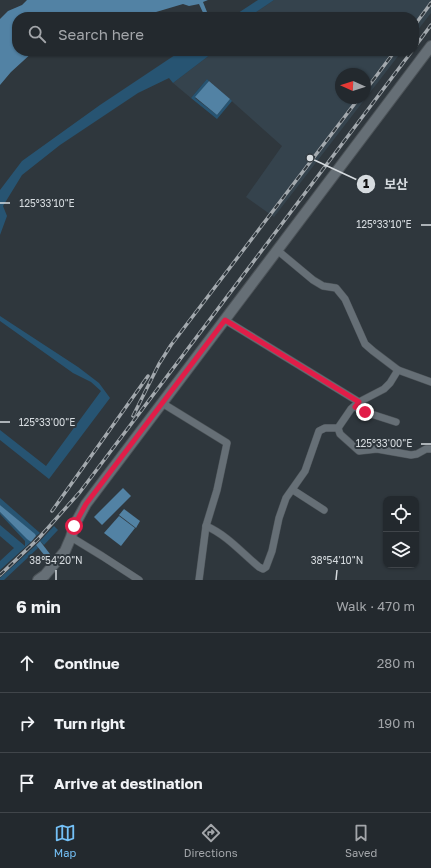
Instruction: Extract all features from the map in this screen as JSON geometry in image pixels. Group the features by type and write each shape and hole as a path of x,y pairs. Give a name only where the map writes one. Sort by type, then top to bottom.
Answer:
{"main road":[{"path":"38,580 45,575 65,551 74,526 86,504 431,46"}],"street":[{"path":"277,250 313,280 323,286 336,288 345,300 366,344 373,351 398,370 431,382"},
{"path":"225,320 357,405 365,412 396,422"},
{"path":"338,428 351,409 384,389 398,370"},
{"path":"162,402 226,443 217,490 206,526 199,580"},
{"path":"206,526 217,531 258,567 263,569 266,567 272,551 286,498 305,471 319,431 325,428 338,428"},
{"path":"338,428 340,434 359,451 377,449 411,455 417,454 426,449 431,449"},
{"path":"293,490 324,510"},
{"path":"71,537 139,580"}],"shaded area":[{"path":"27,0 208,0 203,2 207,12 203,12 199,4 189,6 183,4 156,12 12,12 12,56 29,56 11,72 0,85 0,19 8,11 22,5"},
{"path":"258,0 274,0 256,12 240,12"},
{"path":"274,0 431,0 431,13 419,29 419,12 256,12"},
{"path":"174,56 208,56 173,83 169,78 138,93 60,145 22,175 3,206 7,216 0,235 0,190 22,161 100,105"},
{"path":"208,56 398,56 371,91 371,68 335,68 335,104 361,104 274,217 246,197 282,146 207,79 191,98 173,83"},
{"path":"207,79 209,81 195,98 217,115 230,99 232,101 217,119 191,98"},
{"path":"209,81 230,99 217,115 195,97"},
{"path":"0,316 78,367 99,383 110,398 49,479 0,440 0,430 46,466 101,391 91,382 73,373 0,321"},
{"path":"123,488 131,496 102,525 94,517"},
{"path":"0,498 40,533 36,536 0,505"},
{"path":"0,505 35,534 36,536 31,542 0,512"},
{"path":"124,509 140,521 136,528 119,515"},
{"path":"0,512 31,542 0,570 0,561 14,548 0,536 0,525 25,546 25,541 0,514"},
{"path":"119,516 135,528 121,546 104,533"},
{"path":"54,526 58,530 44,545 40,541"},
{"path":"40,541 53,558 50,562 36,545"},
{"path":"36,545 38,548 4,580 0,580 0,578"}],"railway":[{"path":"419,19 431,3"},
{"path":"419,41 431,25"},
{"path":"371,83 391,56"},
{"path":"0,575 38,539 80,492 408,56"},
{"path":"133,416 159,364 171,345 354,104"},
{"path":"52,511 148,376"}],"place":[{"name":"보산","path":"310,158"}],"route":[{"path":"74,526 86,504 225,320 359,402 355,407 365,412"}]}
